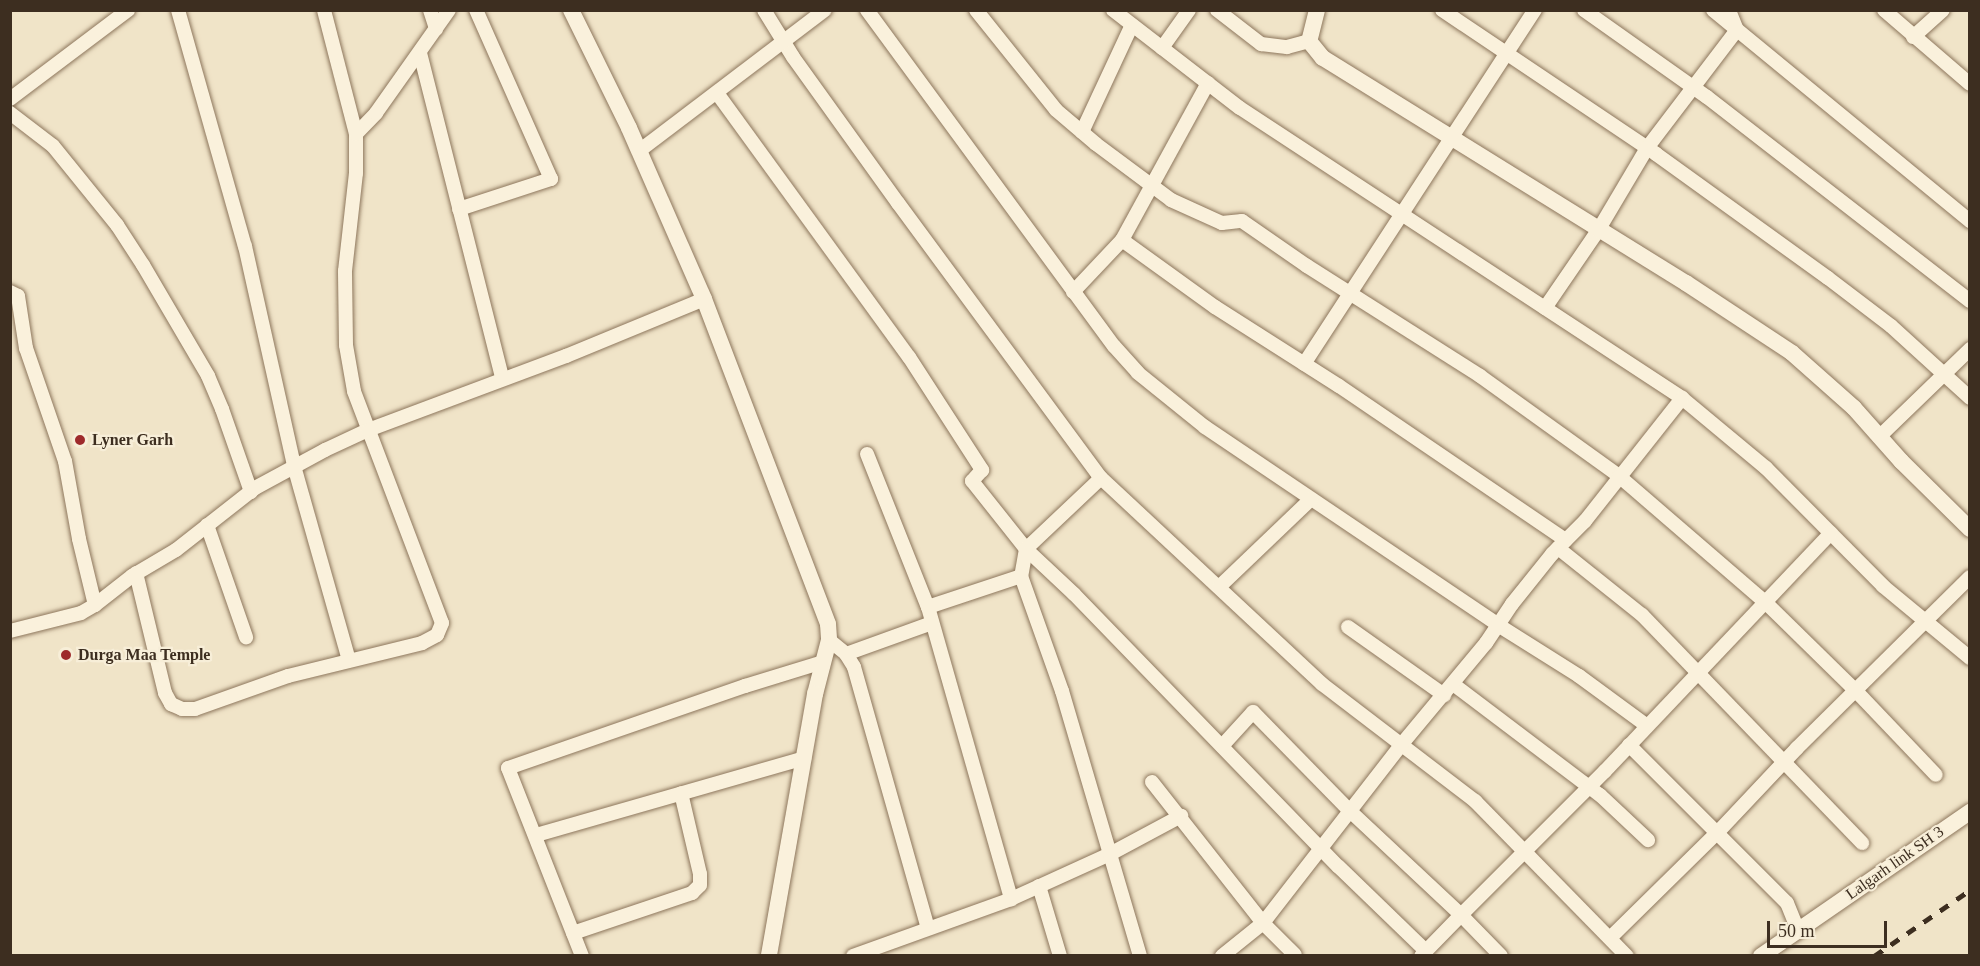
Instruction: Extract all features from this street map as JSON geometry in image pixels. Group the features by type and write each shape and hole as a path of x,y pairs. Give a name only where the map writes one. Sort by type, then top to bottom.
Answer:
{"street":[{"path":"10,99 128,10"},
{"path":"178,10 244,246 294,466 349,660"},
{"path":"136,573 165,693 171,704 176,707 195,708 288,676 422,643 437,635 442,623 354,391 346,345 345,271 356,173 356,134 324,10"},
{"path":"430,10 436,29"},
{"path":"356,134 376,113 449,10"},
{"path":"459,209 551,178 476,10"},
{"path":"571,10 639,151 704,299 828,624 829,640 804,758 769,956"},
{"path":"764,10 784,42 898,203 1101,478 1322,684 1475,801 1526,850 1627,956"},
{"path":"639,151 825,10"},
{"path":"867,10 1073,292 1114,346 1138,373 1206,427 1497,625 1579,676 1647,726"},
{"path":"976,10 1056,110 1171,200 1222,223 1242,221 1480,376 1619,476 1764,601 1855,690 1936,775"},
{"path":"1113,10 1240,108 1682,398 1766,468 1883,586 1970,658"},
{"path":"1162,48 1189,10"},
{"path":"1217,10 1262,44 1287,47 1309,41"},
{"path":"1317,10 1309,41 1314,50 1345,73 1452,136 1792,353 1854,408 1879,437 1970,529"},
{"path":"1442,10 1647,148 1828,278 1891,326 1970,398"},
{"path":"1304,364 1535,10"},
{"path":"1584,10 1692,86 1970,302"},
{"path":"1713,10 1970,221"},
{"path":"1730,10 1737,30"},
{"path":"1884,10 1970,84"},
{"path":"1913,37 1943,10"},
{"path":"1082,132 1132,25"},
{"path":"1545,308 1599,229 1647,148 1692,86 1737,30"},
{"path":"420,53 502,378"},
{"path":"1073,292 1122,240 1208,83"},
{"path":"717,93 909,357 982,470 972,481 1026,549 1074,594 1424,953 1589,787 1831,533"},
{"path":"10,113 53,146 117,225 143,265 208,376 250,492"},
{"path":"1122,240 1215,307 1304,364 1562,544 1642,615 1862,843"},
{"path":"10,292 18,296 26,348 65,461 79,539 95,605"},
{"path":"10,631 81,613 136,573 176,550 250,492 294,466 368,430 566,356 704,299"},
{"path":"1879,437 1970,349"},
{"path":"1223,955 1263,923 1401,745 1449,689 1497,625 1562,544 1585,521 1682,398"},
{"path":"867,454 928,607 1011,899"},
{"path":"1101,478 1026,549 1021,576 1062,691 1140,956"},
{"path":"1219,587 1311,499"},
{"path":"207,525 246,637"},
{"path":"928,607 1021,576"},
{"path":"1610,938 1717,833 1925,620 1970,578"},
{"path":"846,654 932,622"},
{"path":"1348,627 1449,689 1589,787 1648,840"},
{"path":"829,640 846,654 854,667 928,928"},
{"path":"582,956 508,768 745,686 823,662"},
{"path":"1221,746 1253,712 1350,811 1461,915 1500,956"},
{"path":"1629,745 1787,903 1798,930"},
{"path":"536,835 804,758"},
{"path":"1152,782 1263,923 1295,955"},
{"path":"573,933 692,892 700,885 700,874 681,794"},
{"name":"Lalgarh link SH 3","path":"1761,956 1970,812"},
{"path":"853,956 1011,899 1110,854 1181,816"},
{"path":"1039,886 1060,956"}],"railway":[{"path":"1874,956 1970,890"}],"place":[{"name":"Lyner Garh","path":"80,440"},
{"name":"Durga Maa Temple","path":"66,655"}]}
